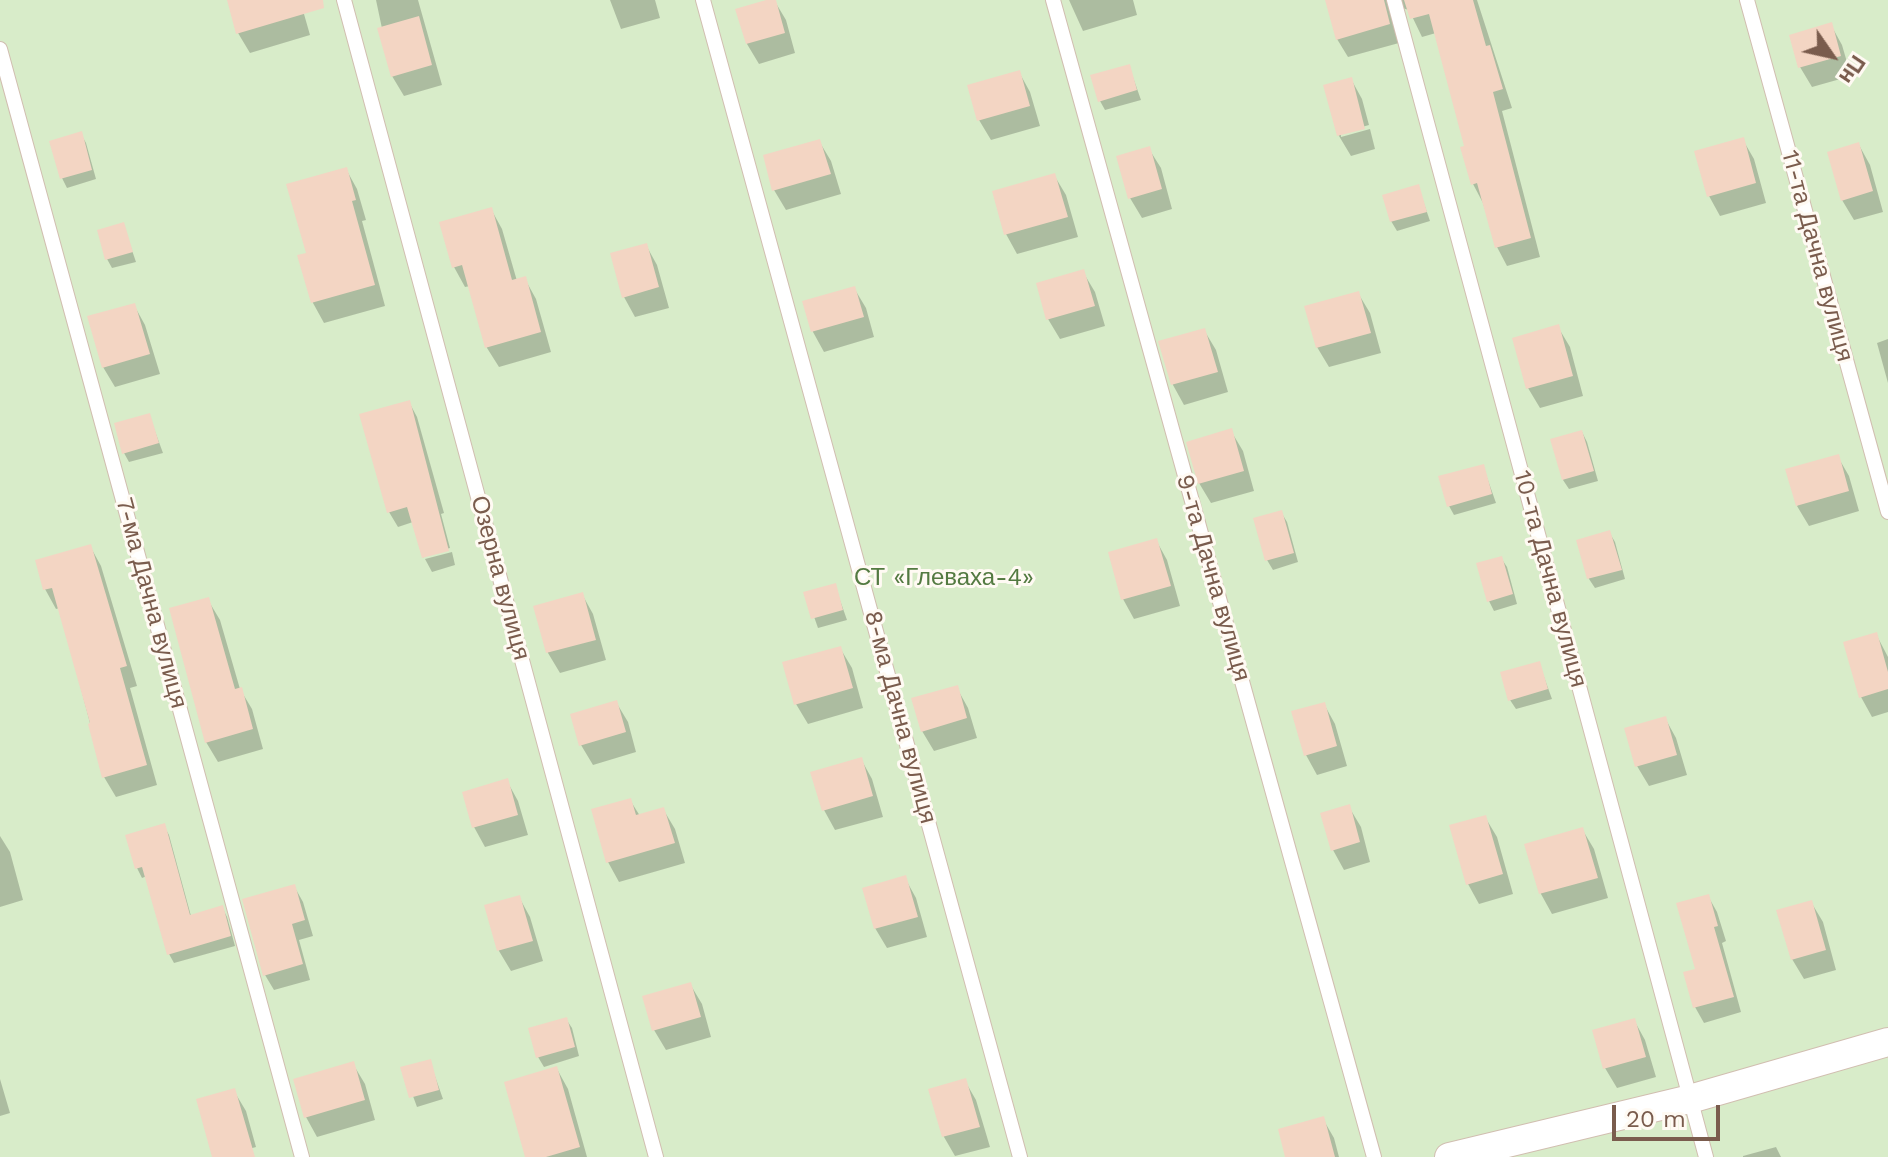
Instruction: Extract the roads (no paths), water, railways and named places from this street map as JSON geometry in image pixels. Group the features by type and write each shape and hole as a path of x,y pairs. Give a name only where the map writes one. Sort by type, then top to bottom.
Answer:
{"street":[{"path":"1449,1157 1690,1099 1888,1042"}],"lane":[{"name":"Озерна вулиця","path":"344,0 656,1157"},
{"name":"8-ма Дачна вулиця","path":"703,0 1020,1157"},
{"name":"9-та Дачна вулиця","path":"1053,0 1374,1157"},
{"name":"10-та Дачна вулиця","path":"1394,0 1706,1157"},
{"name":"11-та Дачна вулиця","path":"1747,0 1888,512"},
{"name":"7-ма Дачна вулиця","path":"0,49 302,1157"}],"park label":[{"name":"СТ «Глеваха-4»","path":"944,578"}]}
